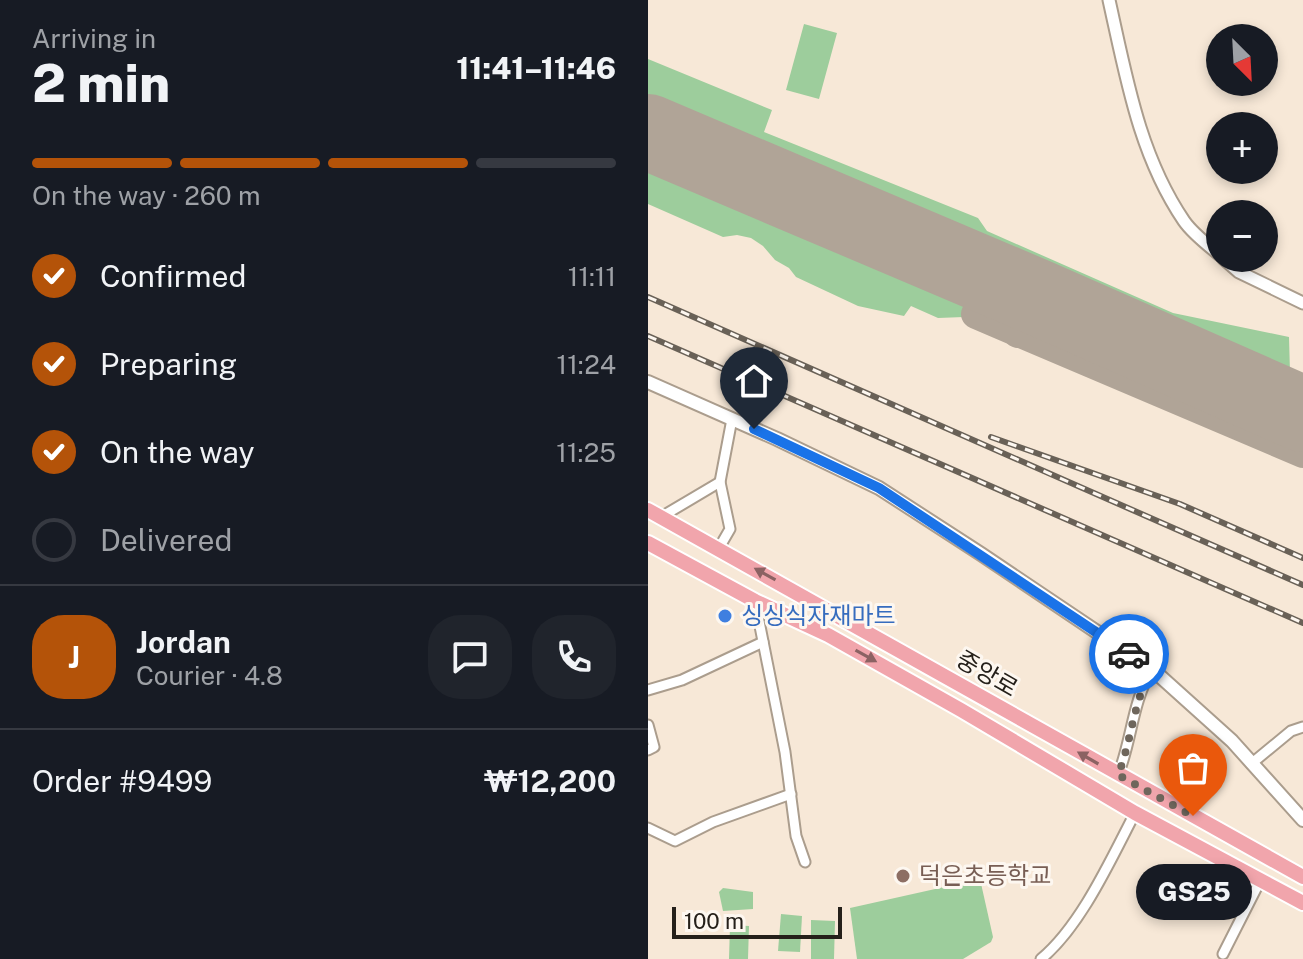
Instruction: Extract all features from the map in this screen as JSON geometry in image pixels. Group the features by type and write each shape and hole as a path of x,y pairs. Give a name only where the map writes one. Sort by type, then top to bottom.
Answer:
{"main road":[{"path":"648,382 879,488 1152,669 1232,741 1303,820"},
{"name":"중앙로","path":"654,513 1300,874"},
{"name":"중앙로","path":"648,543 755,601 842,642 1135,813 1303,903"}],"street":[{"path":"1109,0 1151,163 1185,224 1206,242"},
{"path":"1239,272 1303,303"},
{"path":"719,548 730,529 720,482 732,419"},
{"path":"654,513 720,482"},
{"path":"755,601 785,752 796,836 805,862"},
{"path":"648,690 682,680 763,642"},
{"path":"1118,775 1141,690 1152,669"},
{"path":"648,725 654,747 648,750"},
{"path":"1251,764 1291,731 1303,727"},
{"path":"648,828 675,841 713,822 791,794"},
{"path":"1041,959 1056,947 1099,883 1135,813"},
{"path":"1223,954 1260,881"},
{"path":"1056,947 1063,959"}],"green space":[{"path":"804,24 837,33 819,99 786,90"},
{"path":"648,59 772,110 764,132 978,218 987,231 1173,313 1289,337 1290,373 1284,385 648,111"},
{"path":"648,147 997,296 988,309 973,303 964,317 938,318 911,306 904,316 858,306 796,277 751,238 737,235 723,237 648,204"},
{"path":"980,879 993,937 991,942 963,959 857,959 850,908"},
{"path":"723,888 753,892 753,909 723,911 719,892"},
{"path":"781,914 802,916 800,952 778,951"},
{"path":"811,920 835,921 834,959 811,959"},
{"path":"730,925 749,926 748,959 729,959"}],"taxiway":[{"path":"1003,284 1012,295 1011,316 1018,333"},
{"path":"976,314 1303,453"}],"runway":[{"path":"648,132 1303,414"}],"railway":[{"path":"648,297 1303,585"},
{"path":"648,336 1303,623"},
{"path":"991,437 1180,504 1303,558"}],"way so far":[{"path":"1129,654 1152,669 1142,684 1118,775 1193,816"}],"place":[{"name":"싱싱식자재마트","path":"725,616"},
{"name":"GS25","path":"1193,816"},
{"name":"덕은초등학교","path":"903,876"}],"route":[{"path":"754,429 879,488 1129,654"}]}
